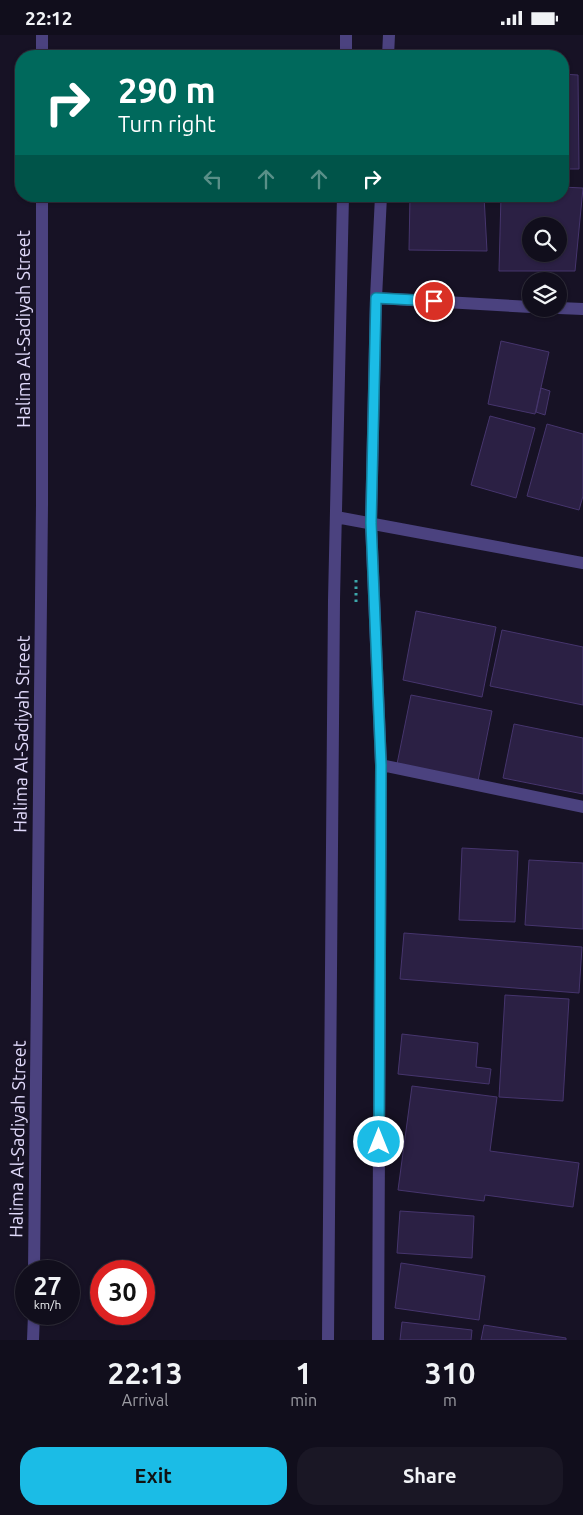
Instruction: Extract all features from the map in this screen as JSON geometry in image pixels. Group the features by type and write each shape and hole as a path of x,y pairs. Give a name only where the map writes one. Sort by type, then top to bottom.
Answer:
{"street":[{"path":"42,35 42,50"},
{"path":"346,35 346,50"},
{"path":"388,35 388,50"},
{"name":"Halima Al-Sadiyah Street","path":"34,1260 42,515 42,202"},
{"path":"328,1340 334,610 343,202"},
{"path":"378,1340 381,765 371,523 376,298 381,202"},
{"path":"376,298 522,306"},
{"path":"567,308 583,309"},
{"path":"336,517 583,563"},
{"path":"381,765 583,807"},
{"path":"33,1340 34,1325"}],"building":[{"path":"569,74 578,75 579,169 569,169"},
{"path":"569,187 583,188 575,271 499,271 501,202 569,202"},
{"path":"410,202 484,202 487,251 409,250"},
{"path":"501,341 549,352 535,414 488,404"},
{"path":"541,388 550,391 545,415 536,412"},
{"path":"490,416 535,428 516,498 471,485"},
{"path":"547,424 583,434 583,496 579,510 527,496"},
{"path":"416,611 496,627 482,697 403,680"},
{"path":"502,630 583,647 583,705 490,686"},
{"path":"411,695 492,711 478,781 397,764"},
{"path":"514,724 583,738 583,794 503,778"},
{"path":"462,848 518,851 515,922 459,920"},
{"path":"529,860 583,863 583,929 525,925"},
{"path":"404,933 582,947 579,993 400,979"},
{"path":"505,995 569,999 563,1101 499,1097"},
{"path":"402,1034 478,1043 476,1067 491,1069 489,1084 398,1074"},
{"path":"412,1086 497,1097 490,1151 579,1163 573,1207 485,1195 484,1201 398,1190"},
{"path":"400,1211 474,1216 472,1258 397,1253"},
{"path":"401,1263 485,1276 479,1320 395,1308"},
{"path":"402,1322 472,1330 471,1340 400,1340"},
{"path":"484,1325 566,1338 566,1340 481,1340"}],"route":[{"path":"379,1142 381,765 371,523 376,298 434,301"}]}
